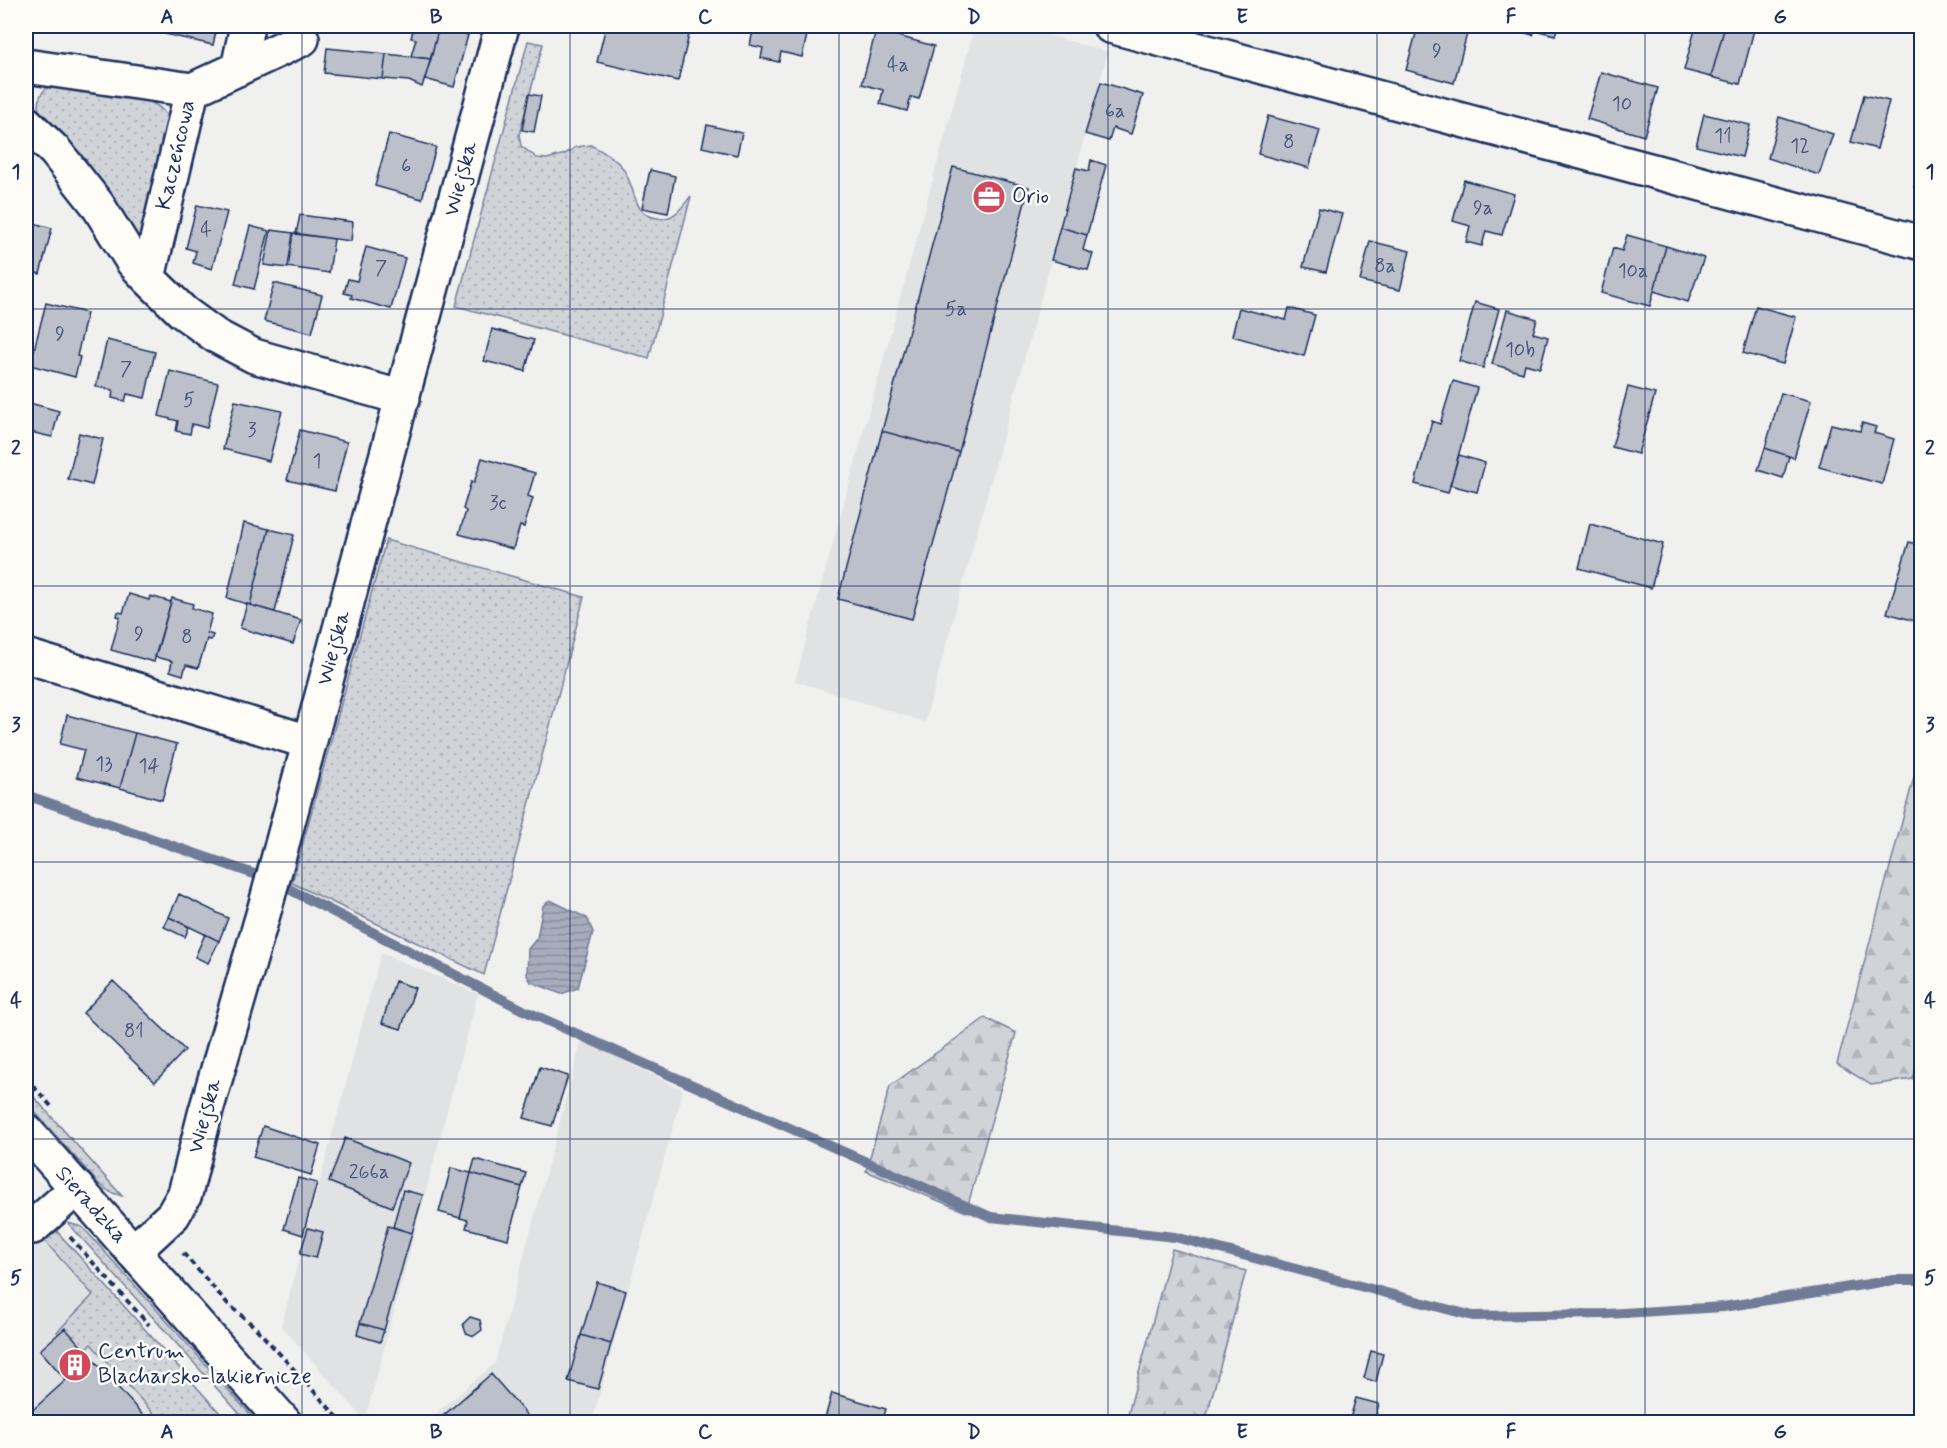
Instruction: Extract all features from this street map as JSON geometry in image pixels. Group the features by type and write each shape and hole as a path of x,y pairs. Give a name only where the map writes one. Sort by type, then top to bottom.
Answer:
{"street":[{"path":"238,69 247,26"},
{"name":"Wiejska","path":"133,1252 173,1215 185,1194 205,1114 266,904 502,26"},
{"path":"1110,26 1922,243"},
{"path":"192,90 302,39"},
{"name":"Kaczeńcowa","path":"26,66 192,90 148,278"},
{"path":"26,123 55,151 97,204 133,262 183,312 208,330 254,356 403,398"},
{"path":"26,656 309,742"},
{"name":"Sieradzka","path":"26,1131 284,1422"},
{"path":"41,1220 77,1188"}],"path":[{"path":"41,1220 151,1327"},
{"path":"183,1252 228,1304 255,1327 342,1422"}],"shaded area":[{"path":"975,26 1016,26 1108,52 925,722 795,681"},
{"path":"381,953 478,994 365,1420 281,1326"},
{"path":"582,1040 683,1090 592,1422 426,1422 495,1363"},
{"path":"26,1219 93,1295 205,1422 26,1422"}],"green space":[{"path":"528,41 543,44 519,135 521,146 537,158 547,159 565,154 576,147 591,145 622,167 638,206 649,216 663,218 673,215 691,196 649,358 456,306"},
{"path":"53,85 147,100 165,113 166,134 141,233 138,236 134,234 77,151 39,111 38,102 41,95"},
{"path":"386,540 584,597 484,975 292,883"},
{"path":"1921,751 1921,1048 1913,1079 1871,1085 1837,1064"},
{"path":"985,1018 1016,1033 966,1212 866,1171 890,1086"},
{"path":"26,1088 122,1196 110,1192 98,1183 26,1102"},
{"path":"68,1223 82,1227 88,1233 257,1422 247,1422"},
{"path":"54,1228 228,1422 161,1422 91,1344 81,1352 57,1332 93,1295 41,1237"},
{"path":"1172,1249 1246,1271 1205,1422 1126,1422"}],"water":[{"path":"550,900 587,918 593,932 578,988 561,994 531,982 527,975 528,949 537,938 543,906"}],"building":[{"path":"115,26 139,26 138,31"},
{"path":"167,26 217,26 213,45 165,34"},
{"path":"414,26 439,26 431,59 411,56 416,39 411,38"},
{"path":"439,26 470,26 468,35"},
{"path":"606,26 691,26 678,81 597,62"},
{"path":"754,26 809,26 802,57 781,52 779,62 761,58 763,48 750,45"},
{"path":"1418,26 1447,32 1448,26 1469,26 1454,83 1406,70"},
{"path":"1512,26 1558,26 1555,35 1535,30 1533,35 1511,29"},
{"path":"1696,26 1725,26 1711,77 1684,70"},
{"path":"1725,26 1755,26 1740,84 1711,77"},
{"path":"1843,26 1877,26 1875,33"},
{"path":"439,27 468,35 454,87 425,79"},
{"path":"876,30 934,46 919,99 911,97 907,111 880,104 883,90 862,84"},
{"path":"327,48 386,54 383,79 324,73"},
{"path":"386,54 431,59 422,87 409,81 383,79"},
{"path":"1601,72 1658,88 1644,136 1587,119"},
{"path":"1101,82 1143,95 1131,134 1113,128 1109,141 1085,134"},
{"path":"529,94 541,96 534,132 522,130"},
{"path":"1864,95 1889,101 1877,149 1851,142"},
{"path":"1704,114 1750,125 1742,157 1696,146"},
{"path":"1268,116 1320,130 1309,168 1258,154"},
{"path":"1779,117 1833,134 1819,175 1768,158"},
{"path":"707,125 742,133 737,155 702,147"},
{"path":"389,134 436,147 422,199 375,186"},
{"path":"1091,160 1106,165 1087,235 1060,227 1076,168 1089,171"},
{"path":"953,167 1029,187 959,452 882,431"},
{"path":"1919,168 1922,168 1922,189 1914,187"},
{"path":"650,170 675,176 668,213 642,208"},
{"path":"1464,180 1514,194 1502,235 1486,231 1482,246 1466,242 1470,226 1453,221"},
{"path":"197,205 227,212 212,269 193,263 196,251 186,248"},
{"path":"1319,208 1342,214 1326,272 1303,267"},
{"path":"300,215 353,222 351,241 296,234"},
{"path":"26,221 52,228 40,274 26,270"},
{"path":"250,226 269,231 254,289 235,284"},
{"path":"1060,227 1087,235 1083,250 1093,254 1088,270 1051,260"},
{"path":"271,230 293,233 288,268 264,265"},
{"path":"293,233 334,239 329,273 288,267"},
{"path":"1627,235 1666,246 1650,306 1601,293 1613,248 1622,251"},
{"path":"1370,241 1410,251 1400,290 1360,281"},
{"path":"1666,246 1704,258 1688,302 1654,291"},
{"path":"366,247 405,258 391,309 351,298 352,295 344,293 348,279 357,281"},
{"path":"274,283 322,295 312,333 264,321"},
{"path":"1475,302 1499,309 1483,368 1459,361"},
{"path":"46,303 87,313 77,356 80,357 75,377 30,365"},
{"path":"1756,306 1796,317 1783,364 1743,353"},
{"path":"1239,308 1286,320 1289,308 1315,315 1304,356 1232,336"},
{"path":"1507,310 1537,319 1533,333 1548,337 1540,368 1525,364 1523,373 1492,364"},
{"path":"492,329 534,340 525,371 484,361"},
{"path":"107,340 155,352 145,398 127,394 125,401 112,398 113,390 96,387"},
{"path":"170,371 218,383 207,428 192,424 190,434 176,431 178,421 159,416"},
{"path":"1453,381 1477,388 1448,493 1415,484 1432,421 1440,424"},
{"path":"1628,387 1655,394 1638,454 1612,447"},
{"path":"1781,393 1811,401 1794,458 1765,448"},
{"path":"235,401 282,411 269,461 223,449"},
{"path":"26,402 59,411 52,437 26,431"},
{"path":"1862,423 1876,427 1874,433 1894,439 1882,484 1819,467 1831,424 1860,431"},
{"path":"300,430 347,442 335,491 287,480"},
{"path":"882,431 959,452 912,619 838,599"},
{"path":"79,433 103,439 92,485 68,479"},
{"path":"1765,448 1789,456 1783,478 1758,470"},
{"path":"1459,455 1485,463 1477,492 1450,485"},
{"path":"482,458 535,473 528,496 533,498 524,527 520,526 513,549 459,534 471,482 474,483"},
{"path":"244,523 269,529 250,605 227,598"},
{"path":"1590,524 1663,544 1651,588 1579,568"},
{"path":"269,529 294,535 275,612 250,605"},
{"path":"1909,542 1922,545 1922,623 1887,613"},
{"path":"129,594 149,600 150,596 171,602 154,662 111,650 120,617 117,616 118,612 123,613"},
{"path":"172,598 193,604 192,608 212,614 207,633 213,635 211,640 207,639 198,668 186,665 183,675 170,671 172,661 155,657"},
{"path":"247,604 301,620 293,644 240,628"},
{"path":"67,715 135,733 120,788 77,777 84,750 60,744"},
{"path":"135,733 177,744 162,800 120,788"},
{"path":"179,894 228,918 219,941 169,917"},
{"path":"169,917 189,927 185,937 164,927"},
{"path":"205,934 219,941 208,963 195,957"},
{"path":"113,981 185,1050 155,1082 83,1013"},
{"path":"395,981 415,988 401,1029 382,1023"},
{"path":"540,1067 568,1076 552,1126 524,1118"},
{"path":"263,1126 320,1145 311,1175 253,1157"},
{"path":"345,1138 409,1163 392,1207 329,1182"},
{"path":"475,1159 526,1173 522,1187 471,1173"},
{"path":"451,1168 471,1173 460,1218 439,1212"},
{"path":"471,1173 522,1187 508,1239 466,1228 468,1220 460,1218"},
{"path":"298,1178 317,1183 303,1235 284,1229"},
{"path":"403,1190 423,1195 412,1233 393,1227"},
{"path":"388,1226 412,1233 384,1330 360,1323"},
{"path":"308,1228 323,1232 316,1258 300,1254"},
{"path":"597,1282 626,1291 611,1344 581,1335"},
{"path":"470,1317 480,1320 482,1330 474,1336 466,1333 463,1324"},
{"path":"360,1323 384,1330 380,1342 357,1335"},
{"name":"Centrum Blacharsko-lakiernicze","path":"65,1328 149,1422 26,1422 26,1416 66,1380 40,1350"},
{"path":"581,1335 611,1344 598,1389 568,1381"},
{"path":"1371,1351 1383,1354 1376,1382 1364,1378"},
{"path":"491,1374 532,1421 436,1422"},
{"path":"832,1393 886,1409 882,1422 824,1422"},
{"path":"1356,1398 1379,1404 1374,1422 1349,1422"}],"waterway":[{"path":"26,795 257,875"},
{"path":"287,888 523,1010 991,1217 1175,1237 1473,1316 1606,1314 1723,1307 1894,1280 1922,1280"}],"place":[{"name":"Orio","path":"989,197"},
{"name":"Centrum Blacharsko-lakiernicze","path":"75,1365"}]}
